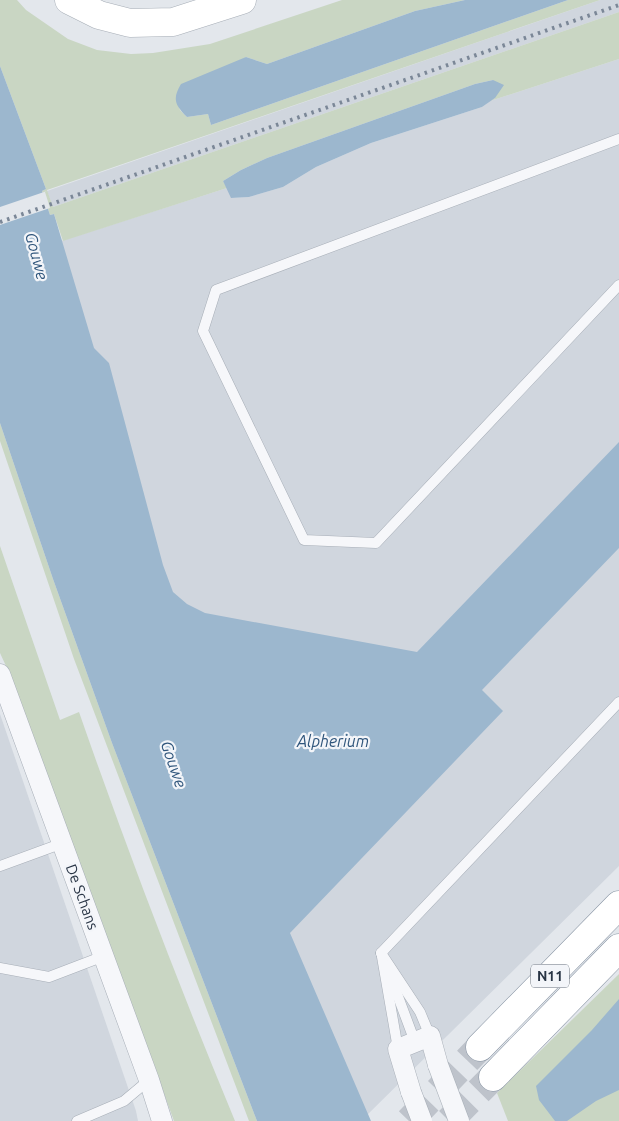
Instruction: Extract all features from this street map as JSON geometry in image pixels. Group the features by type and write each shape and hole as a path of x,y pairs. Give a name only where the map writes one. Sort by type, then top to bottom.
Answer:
{"main road":[{"path":"69,0 99,15 130,23 173,22 242,0"},
{"name":"N11","path":"480,1047 619,905"},
{"name":"N11","path":"493,1077 619,948"}],"street":[{"name":"De Schans","path":"0,674 149,1080 162,1121"},
{"path":"415,1043 438,1065 459,1121"},
{"path":"415,1043 411,1092 422,1121"}],"lane":[{"path":"619,139 216,290 202,331 304,540 376,543 619,285"},
{"path":"381,953 619,702"},
{"path":"0,866 62,843"},
{"path":"381,953 420,1012 415,1043"},
{"path":"381,953 415,1043"},
{"path":"381,953 415,1043"},
{"path":"0,968 49,977 104,956"},
{"path":"77,1121 124,1101 149,1080"}],"shaded area":[{"path":"600,0 619,0 619,12 53,207 47,191"},
{"name":"Alpherium","path":"619,59 619,866 361,1121 280,941 55,243 227,188 232,198 249,197 283,187 316,167 371,143 482,107 490,101"},
{"path":"0,714 136,1111 138,1121 0,1121"}],"green space":[{"path":"0,0 17,0 26,10 68,39 97,50 131,54 153,53 210,44 342,0 465,0 415,11 267,64 246,57 179,106 180,110 187,117 208,114 211,125 568,0 600,0 47,190 53,207 619,12 619,59 490,101 495,98 493,80 475,84 267,158 223,181 227,188 63,241 54,214 50,215 42,191 46,189 0,66"},
{"path":"0,423 53,579 112,743 257,1121 249,1121 74,659 0,441"},
{"path":"0,546 60,720 79,712 154,918 235,1121 174,1121 12,679 0,653"},
{"path":"619,974 619,1121 508,1121 497,1093"}],"water":[{"path":"465,0 568,0 211,125 208,114 187,117 177,105 176,94 181,84 246,57 267,64 415,11"},
{"name":"Gouwe","path":"0,66 46,189 42,191 50,215 54,214 94,348 109,363 163,565 173,592 187,604 205,613 417,652 619,442 619,548 482,690 503,711 290,933 371,1121 257,1121 112,743 53,579 0,423"},
{"path":"493,80 504,85 495,98 482,107 371,143 316,167 283,187 249,197 231,198 223,181 267,158 475,84"},
{"path":"619,999 619,1090 596,1101 567,1121 555,1121 539,1100 536,1086 592,1030"}],"pier":[{"path":"47,191 45,192 50,208 0,225 0,207"}],"tunnel":[{"path":"409,1121 480,1047"},
{"path":"449,1121 493,1077"}],"railway":[{"path":"0,222 619,5"}]}
